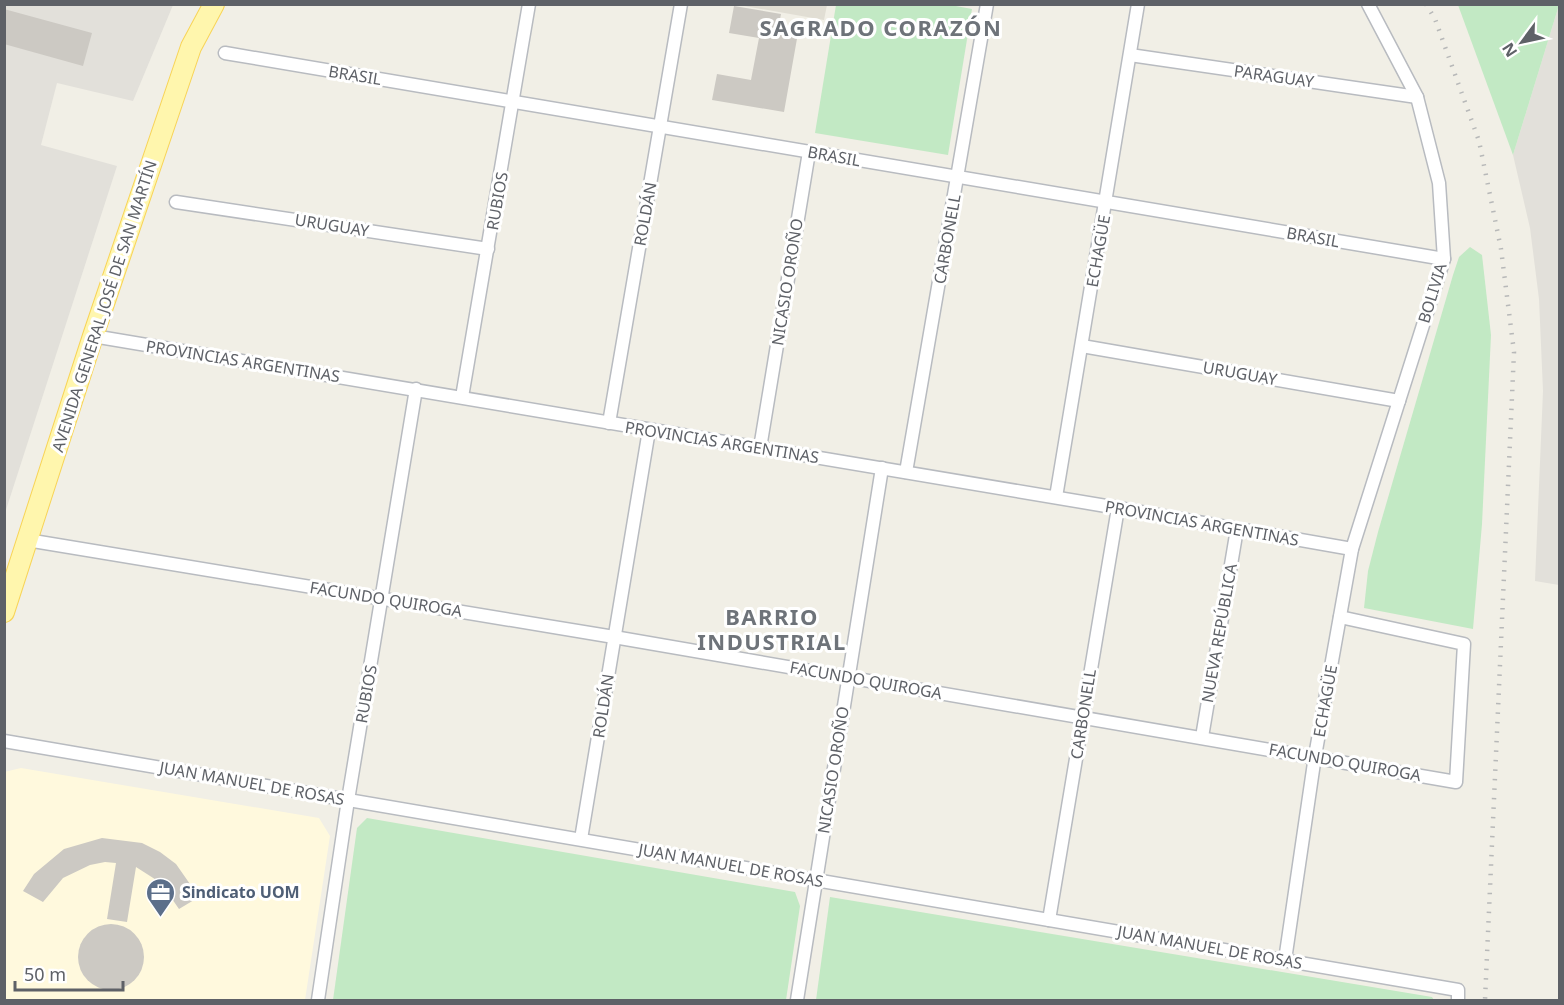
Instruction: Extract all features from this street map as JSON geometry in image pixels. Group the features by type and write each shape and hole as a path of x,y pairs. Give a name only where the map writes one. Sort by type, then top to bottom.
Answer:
{"main road":[{"name":"AVENIDA GENERAL JOSÉ DE SAN MARTÍN","path":"4,612 93,336 191,47 214,4"}],"street":[{"name":"RUBIOS","path":"462,397 529,4"},
{"name":"ROLDÁN","path":"609,423 681,4"},
{"name":"CARBONELL","path":"906,472 987,4"},
{"name":"ECHAGÜE","path":"1056,497 1138,4"},
{"name":"BOLIVIA","path":"1352,549 1443,259 1439,183 1417,97 1368,4"},
{"name":"BRASIL","path":"225,53 1443,259"},
{"name":"PARAGUAY","path":"1130,55 1417,97"},
{"name":"NICASIO OROÑO","path":"760,448 809,152"},
{"name":"URUGUAY","path":"176,202 488,249"},
{"name":"PROVINCIAS ARGENTINAS","path":"93,336 1118,507 1352,549"},
{"name":"URUGUAY","path":"1082,346 1399,401"},
{"name":"RUBIOS","path":"318,1000 348,800 416,389"},
{"name":"ROLDÁN","path":"581,839 649,430"},
{"name":"NICASIO OROÑO","path":"797,1000 882,468"},
{"name":"CARBONELL","path":"1049,920 1118,507"},
{"name":"NUEVA REPÚBLICA","path":"1202,737 1237,529"},
{"name":"FACUNDO QUIROGA","path":"27,540 614,637 1456,782 1464,644 1340,617"},
{"name":"ECHAGÜE","path":"1285,960 1315,756 1352,549"},
{"name":"JUAN MANUEL DE ROSAS","path":"4,741 1285,960 1458,995"}],"shaded area":[{"path":"5,5 173,5 133,101 57,83 41,145 117,166 5,513"},
{"path":"739,5 827,5 824,20"},
{"path":"1559,5 1559,585 1535,581 1543,391 1539,299 1530,228 1513,155"},
{"name":"Sindicato UOM","path":"21,768 319,818 330,836 305,1000 5,1000 4,772"}],"green space":[{"path":"945,4 972,9 948,155 815,133 836,5"},
{"path":"1458,5 1559,5 1513,155"},
{"path":"1470,247 1482,255 1491,335 1482,524 1473,629 1364,608 1368,571 1378,532 1453,275 1459,257"},
{"path":"367,818 795,892 800,906 786,1000 333,1000 357,828"},
{"path":"830,897 1432,997 1434,1000 816,1000"}],"building":[{"path":"734,6 781,14 778,30 798,33 784,112 712,100 717,74 751,80 759,38 729,33"},
{"path":"4,9 92,33 83,66 4,44"},
{"path":"102,838 142,843 160,852 176,864 199,897 179,909 161,883 136,867 127,922 107,919 116,863 105,862 90,865 63,878 43,902 23,891 34,874 64,849"},
{"path":"111,924 124,927 134,934 141,944 144,957 141,970 134,980 124,987 111,990 98,987 88,980 81,970 78,957 81,944 88,934 98,927"}],"railway":[{"path":"1426,4 1435,19 1479,141 1501,249 1514,352 1485,1000"}],"place":[{"name":"Sindicato UOM","path":"161,918"}],"district":[{"name":"SAGRADO CORAZÓN","path":"881,27"},
{"name":"BARRIO INDUSTRIAL","path":"772,628"}]}
